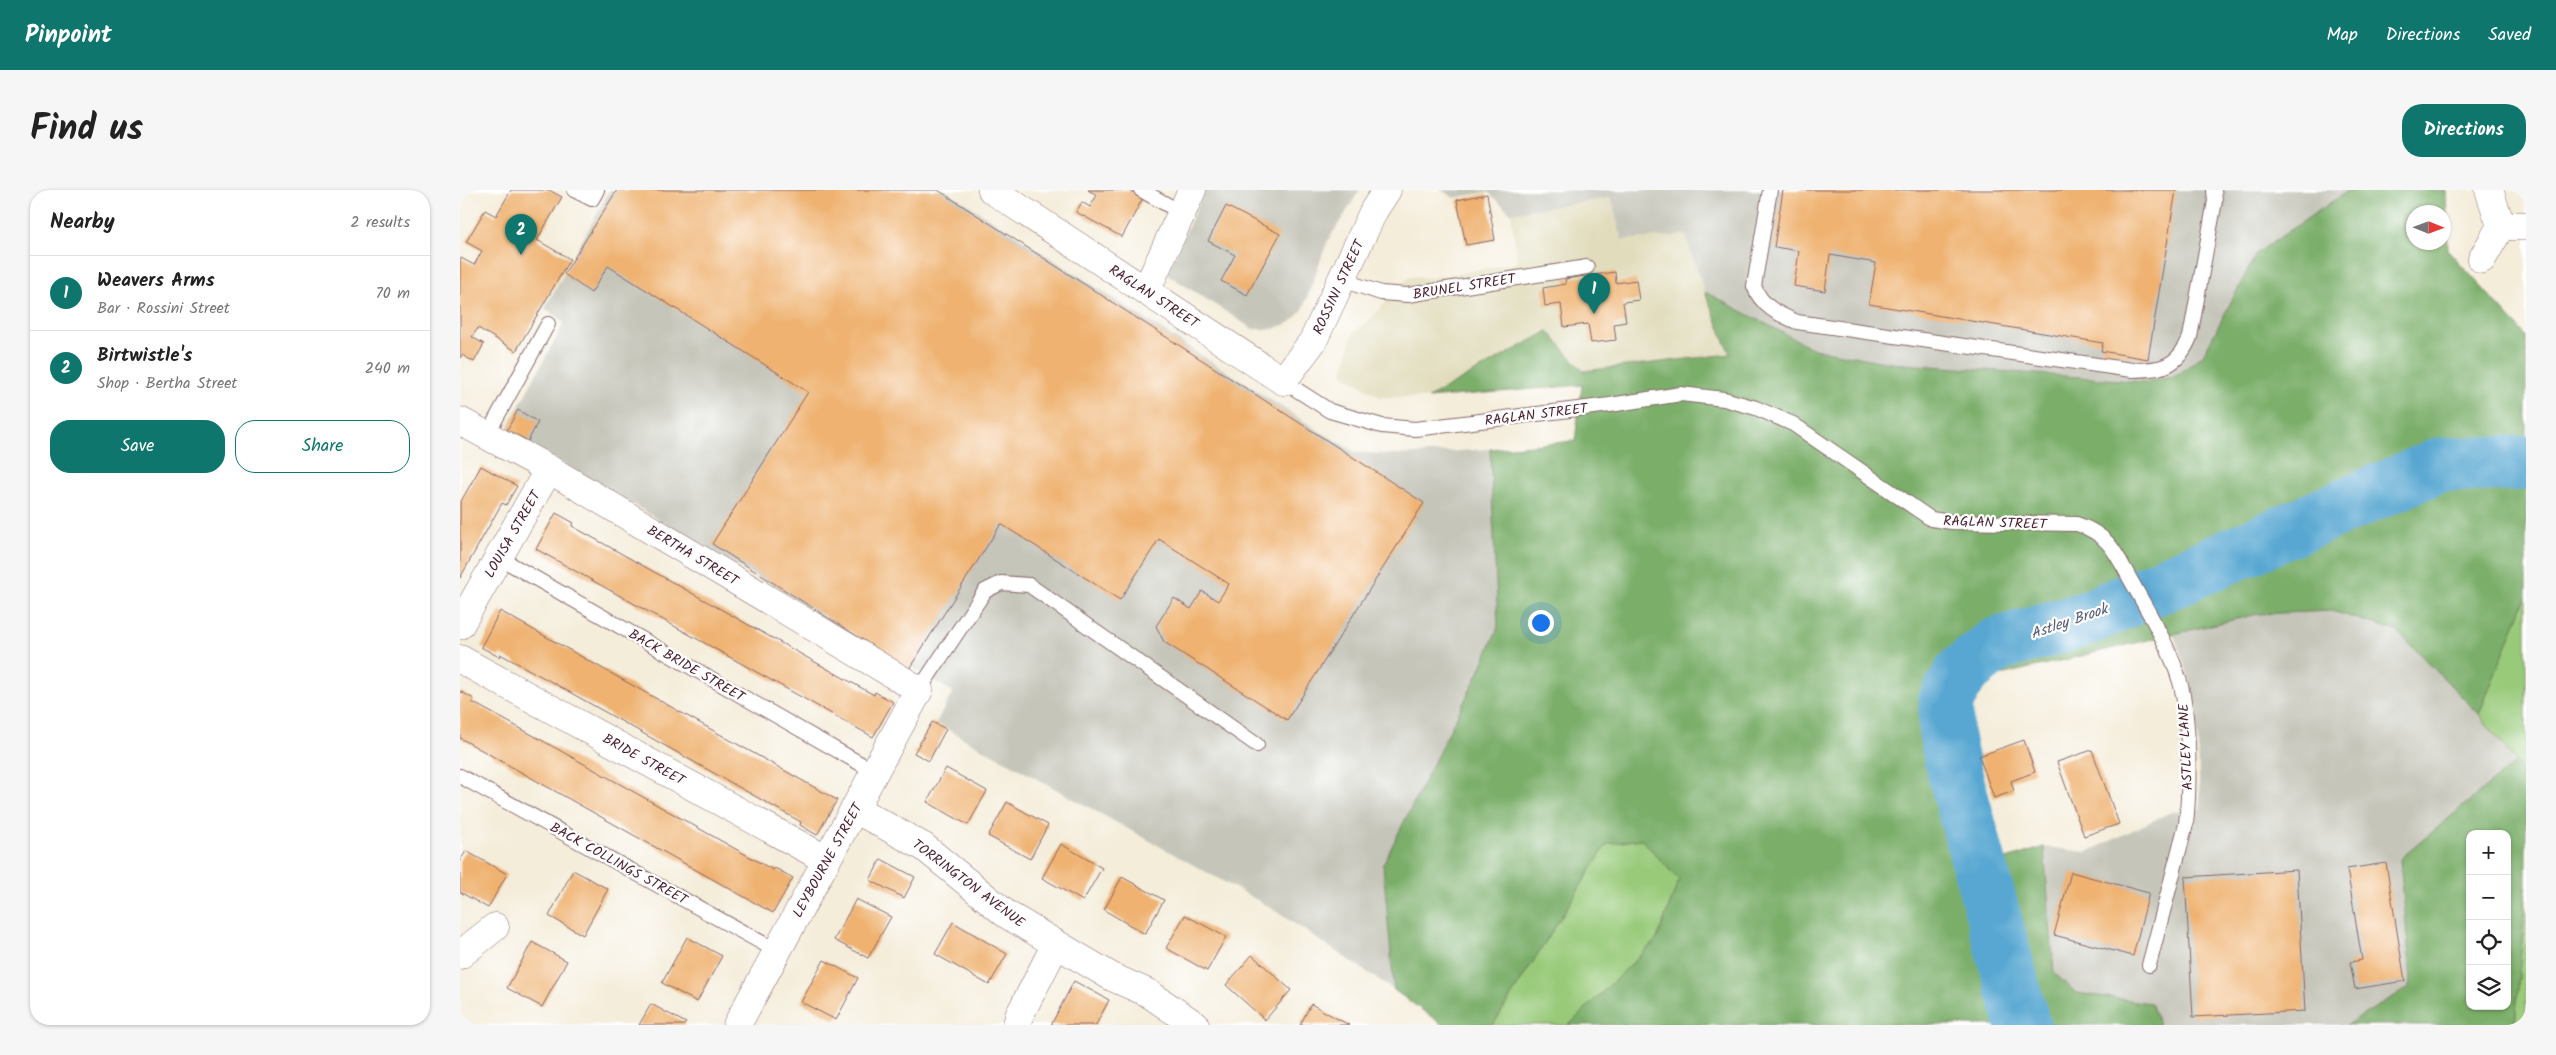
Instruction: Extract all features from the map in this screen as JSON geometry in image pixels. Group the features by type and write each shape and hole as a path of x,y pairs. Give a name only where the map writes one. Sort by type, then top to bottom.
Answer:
{"street":[{"name":"RAGLAN STREET","path":"992,190 1283,381"},
{"name":"ROSSINI STREET","path":"1283,381 1314,341 1374,210 1387,190"},
{"path":"2482,259 2514,226 2489,190"},
{"path":"1146,291 1187,202"},
{"name":"BERTHA STREET","path":"460,421 549,469 919,692"},
{"name":"LOUISA STREET","path":"460,625 549,469"},
{"name":"BRIDE STREET","path":"460,659 827,860"},
{"name":"LEYBOURNE STREET","path":"737,1025 919,692"},
{"name":"TORRINGTON AVENUE","path":"855,809 924,846 986,899 1056,944 1112,977 1148,993 1195,1025"},
{"path":"1017,1025 1019,1016 1056,944"}],"lane":[{"path":"574,190 592,199 597,190"},
{"path":"1141,190 1187,202"},
{"path":"1770,190 1754,286 1758,298 1776,313 1797,322 2132,370 2153,370 2170,364 2184,354 2190,337 2215,201 2214,190"},
{"name":"BRUNEL STREET","path":"1342,280 1381,293 1408,295 1587,267"},
{"path":"487,435 548,324"},
{"name":"RAGLAN STREET","path":"1283,381 1339,414 1382,426 1414,429 1610,405 1680,394 1724,399 1756,408 1793,424 1931,519 1952,522 2077,524 2095,530 2108,541"},
{"name":"ASTLEY LANE","path":"2108,541 2160,632 2180,683 2185,708 2188,802 2186,824 2149,965"},
{"name":"BACK BRIDE STREET","path":"498,557 875,772"},
{"path":"919,692 984,591 1001,583 1028,585 1257,745"},
{"name":"BACK COLLINGS STREET","path":"460,776 777,951"}],"shaded area":[{"path":"610,190 945,190 1319,431 1355,452 1398,455 1490,449 1498,627 1479,672 1383,864 1394,990 1268,906 936,723 953,692 506,430 564,323 545,308"},
{"path":"1205,190 1360,190 1327,242 1303,309 1291,322 1273,329 1253,329 1167,274"},
{"path":"1441,190 2349,190 2257,253 2203,355 2176,376 2145,382 1891,363 1814,349 1705,292 1685,235 1622,240 1611,198 1511,213 1488,192 1454,198"},
{"path":"1611,198 1622,240 1685,235 1730,354 1583,371 1548,331 1428,398 1380,397 1343,374 1353,332 1370,320 1410,276 1432,278 1518,263 1511,213"},
{"path":"2332,611 2397,631 2479,714 2516,762 2400,859 2411,978 2408,988 2346,1025 2159,1025 2151,1003 2076,993 2054,973 2044,847 2087,852 2171,812 2200,810 2198,739 2192,687 2173,632 2258,614"}],"green space":[{"path":"2349,190 2446,190 2446,205 2406,205 2406,250 2448,250 2526,336 2526,597 2479,714 2397,631 2332,611 2258,614 1967,683 1954,715 1991,864 2044,847 2054,973 2076,993 2151,1003 2159,1025 1569,1025 1657,939 1679,880 1641,839 1607,844 1493,1025 1443,1025 1394,990 1383,864 1479,672 1498,627 1490,449 1575,441 1582,385 1428,398 1548,331 1583,371 1730,354 1705,292 1814,349 1891,363 2145,382 2176,376 2203,355 2257,253"},
{"path":"2526,597 2526,775 2479,714"},
{"path":"2516,762 2526,775 2526,886 2515,1025 2346,1025 2408,988 2411,978 2400,859"},
{"path":"1641,839 1679,880 1657,939 1569,1025 1493,1025 1607,844"},
{"path":"2526,886 2526,1025 2515,1025"}],"building":[{"path":"511,190 549,190 562,197 537,240 570,259 516,351 478,328 472,337 484,344 474,362 462,355 460,358 460,260 461,258 474,265 482,251 466,242 485,210 496,216"},
{"path":"617,190 938,190 1424,503 1287,720 1164,642 1156,626 1174,598 1191,609 1202,591 1218,601 1229,584 1159,539 1120,600 1001,524 909,669 712,544 808,392 608,266 591,293 564,274"},
{"path":"1088,190 1129,190 1143,198 1122,237 1076,212 1082,202 1090,207 1097,195"},
{"path":"1783,190 2176,190 2148,359 2101,351 2103,343 1869,304 1876,263 1830,255 1825,291 1794,286 1799,251 1774,247"},
{"path":"1487,194 1495,240 1466,245 1457,200"},
{"path":"1226,206 1280,234 1247,295 1221,281 1235,255 1208,241"},
{"path":"1615,272 1616,283 1636,280 1639,300 1623,302 1626,322 1614,324 1616,340 1591,343 1588,324 1564,327 1561,304 1545,306 1543,288 1566,284 1565,279"},
{"path":"518,410 538,422 528,441 507,430"},
{"path":"481,466 517,486 506,505 502,503 460,578 460,503"},
{"path":"556,513 574,523 572,526 874,695 875,692 893,702 873,737 536,549"},
{"path":"500,611 837,800 817,835 800,825 801,822 548,680 500,654 499,657 481,647"},
{"path":"460,691 474,699 472,702 773,870 775,868 793,878 773,913 460,738"},
{"path":"932,722 946,729 929,761 914,753"},
{"path":"2024,740 2035,772 2011,781 2014,791 1994,798 1979,756"},
{"path":"2092,750 2119,824 2084,836 2057,762"},
{"path":"946,768 987,791 968,825 927,802"},
{"path":"1007,802 1048,825 1030,859 988,836"},
{"path":"1061,844 1102,868 1083,901 1042,878"},
{"path":"466,851 507,874 488,908 460,892 460,861"},
{"path":"881,859 915,877 904,898 870,880"},
{"path":"2386,863 2405,981 2355,989 2350,962 2362,960 2347,869"},
{"path":"573,870 608,889 583,935 549,916"},
{"path":"2297,870 2305,1011 2193,1017 2185,877"},
{"path":"2071,872 2149,893 2133,956 2054,935"},
{"path":"1122,877 1164,900 1145,934 1104,910"},
{"path":"856,899 891,917 868,958 834,940"},
{"path":"1185,915 1226,937 1207,971 1166,948"},
{"path":"953,922 1007,954 989,985 935,954"},
{"path":"687,937 722,956 697,1002 662,983"},
{"path":"532,942 567,961 542,1007 507,988"},
{"path":"1252,955 1291,990 1265,1020 1226,985"},
{"path":"824,960 858,978 836,1020 801,1002"},
{"path":"1074,981 1109,1000 1096,1025 1051,1025"},
{"path":"651,1004 686,1023 684,1025 639,1025"},
{"path":"1311,1004 1336,1018 1349,1025 1300,1025"}],"waterway":[{"name":"Astley Brook","path":"2023,1025 1953,767 1946,732 1946,700 1962,672 1996,645 2087,618 2439,465 2526,463"}],"place":[{"name":"Birtwistle's","path":"521,255"},
{"name":"Weavers Arms","path":"1594,314"}]}
